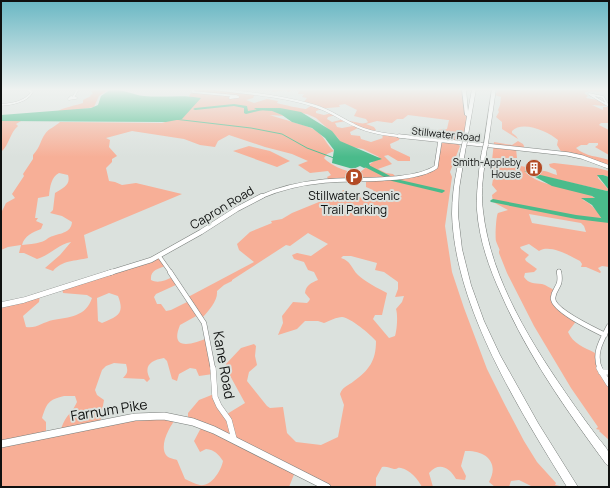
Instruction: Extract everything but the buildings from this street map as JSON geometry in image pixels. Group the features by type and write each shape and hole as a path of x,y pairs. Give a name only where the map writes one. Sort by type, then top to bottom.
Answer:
{"highway":[{"path":"466,112 467,127"},
{"path":"470,112 456,194 455,216 459,250 467,281 481,319 505,372 540,434 573,487"},
{"path":"490,112 480,185 480,212 486,245 499,280 513,311 537,355 572,410 609,461"}],"street":[{"name":"Stillwater Road","path":"330,112 352,125 360,128 397,136 440,142 568,154 582,157 609,167"},
{"name":"Capron Road","path":"1,305 24,300 134,266 159,256 195,236 237,209 267,194 303,184 344,180 388,179 423,174 433,170 436,167 440,142"},
{"name":"Kane Road","path":"159,256 204,323 213,362 215,397 219,406 229,420 235,441"},
{"path":"559,271 561,281 553,298 556,306 562,311 605,335"},
{"path":"609,326 597,352 596,359 601,372 609,384"},
{"path":"601,372 609,372"},
{"name":"Farnum Pike","path":"1,444 146,416 164,416 193,422 214,430 327,487"}],"shaded area":[{"path":"42,112 189,112 182,119 166,122 1,121 1,115"},
{"path":"185,112 274,112 285,116 270,115 305,126 318,132 334,151 327,154 324,158 327,161 350,172 359,173 379,157 363,149 341,145 338,138 316,118 307,114 291,112 316,112 324,115 332,113 336,115 328,117 327,119 332,122 344,119 346,121 335,123 337,127 342,128 353,126 347,121 363,123 368,122 366,119 354,116 356,112 467,112 468,124 464,143 457,143 460,146 450,172 452,177 445,226 452,272 487,369 504,403 537,462 556,483 555,485 560,486 533,487 519,480 511,481 509,487 495,487 489,482 493,469 492,463 489,459 479,453 465,451 461,466 466,476 465,480 456,479 451,472 444,467 437,467 429,473 433,487 422,487 413,475 404,469 382,467 376,478 376,487 329,487 295,472 289,487 1,487 1,305 40,295 39,302 23,316 26,327 33,327 49,321 71,317 86,309 92,298 87,295 63,293 62,287 158,256 165,266 153,272 151,280 159,282 173,277 178,284 156,294 154,297 157,304 161,304 166,311 171,310 189,301 188,297 254,262 239,250 237,244 250,232 272,223 271,221 282,219 292,213 341,193 343,190 366,200 369,200 376,194 373,190 366,187 366,181 329,181 327,177 331,175 328,171 310,173 298,165 308,161 292,154 229,135 218,141 215,147 200,145 184,139 132,131 106,138 110,140 109,147 117,156 112,159 112,162 106,168 109,181 122,185 136,183 182,194 84,235 88,258 65,263 53,271 45,268 60,255 71,242 62,245 37,259 24,253 19,253 21,245 8,247 1,250 1,213 6,203 15,198 12,194 24,176 23,174 33,159 33,155 38,149 46,132 60,122 162,123 183,117","holes":["408,115 449,120 447,129 438,130 443,139 434,169 422,175 396,177 393,174 386,173 378,169 392,164 384,156 388,155 398,161 410,161 410,157 391,148 390,144 399,140 400,136 385,134 382,137 383,138 371,142 361,139 360,136 351,135 350,132 358,128 374,131 376,130 374,127 366,124 377,121 392,123 397,119 403,119","59,173 68,175 69,178 66,186 55,193 53,210 50,213 62,216 72,222 71,226 65,232 43,241 22,245 27,237 41,229 43,224 36,221 38,218 35,218 38,198 49,196 50,186 56,175","308,233 328,244 311,256 297,253 292,255 294,259 304,262 308,270 314,272 318,280 311,283 306,288 305,293 310,299 309,301 307,303 293,302 282,316 283,323 278,335 297,329 305,321 318,321 324,323 335,318 342,317 355,323 376,341 375,354 368,369 341,391 340,394 344,405 338,437 321,445 296,442 287,433 283,407 270,408 267,406 247,381 249,372 257,365 255,356 256,346 254,344 241,348 226,364 228,372 245,403 227,414 214,394 199,400 188,413 188,420 202,426 194,441 200,452 206,449 212,450 218,454 223,461 218,474 208,484 200,485 185,479 177,460 170,458 164,451 166,435 171,425 177,418 155,413 100,423 104,400 97,395 95,390 102,370 106,366 114,363 126,364 127,372 123,378 144,379 147,382 150,379 147,371 150,364 155,360 164,358 167,361 172,379 177,381 179,374 190,368 196,369 199,376 213,374 208,338 190,344 180,343 177,334 180,325 198,315 203,317 215,302 217,291 224,285 286,245 290,246","343,256 351,256 377,263 375,270 384,272 398,282 398,289 395,297 404,296 402,302 396,309 397,322 395,336 389,338 373,319 375,315 382,315 387,293 361,277 349,263 341,258","109,293 118,296 121,307 119,314 102,323 98,321 97,298","64,396 75,396 77,402 73,410 64,421 61,430 46,433 46,422 42,418 45,409 51,401"]},
{"path":"274,112 301,112 332,131 340,141 382,159 369,163 370,166 364,168 360,166 353,169 332,163 334,150 325,138 312,128 292,122"},
{"path":"499,112 609,112 609,123 601,123 599,125 609,130 609,155 595,147 598,143 589,143 576,148 588,155 609,160 609,167 597,162 562,153 557,145 558,140 542,130 522,126 516,128 512,131 512,133 518,139 502,129 502,122 496,117"},
{"path":"1,120 21,121 16,124 18,126 1,152"},
{"path":"518,141 523,144 526,150 516,149 517,158 509,158 505,161 506,163 526,167 531,170 544,171 557,175 556,170 550,167 549,164 554,163 597,168 609,171 609,177 598,175 598,178 609,190 607,191 525,172 541,182 578,191 595,198 584,198 583,200 590,204 607,221 609,221 609,267 602,266 598,268 601,272 600,273 586,267 581,267 582,264 580,261 554,250 544,249 539,251 529,244 520,247 529,255 525,259 526,261 537,269 534,272 525,273 524,277 530,282 544,284 554,290 554,303 577,320 568,332 570,336 579,345 595,353 596,363 609,386 609,440 599,431 600,430 596,429 598,427 571,388 534,326 507,273 499,253 499,250 500,251 496,241 497,215 498,213 508,210 493,202 492,195 497,191 492,185 494,173 491,170 494,142 512,145","holes":["529,214 581,223 586,232 532,223"]},
{"path":"249,146 270,151 290,161 277,167 233,151"},
{"path":"524,171 607,191 609,190 609,221 602,219 592,205 581,198 595,198 592,196 552,186"},
{"path":"597,175 609,177 609,190"}],"waterway":[{"path":"246,112 246,113 252,112"},
{"path":"174,119 251,128 282,134 307,148 334,158"},
{"path":"359,162 394,180 442,191"},
{"path":"493,201 576,217 609,221"}],"place":[{"name":"Smith-Appleby House","path":"534,168"},
{"name":"Stillwater Scenic Trail Parking","path":"354,177"}]}
